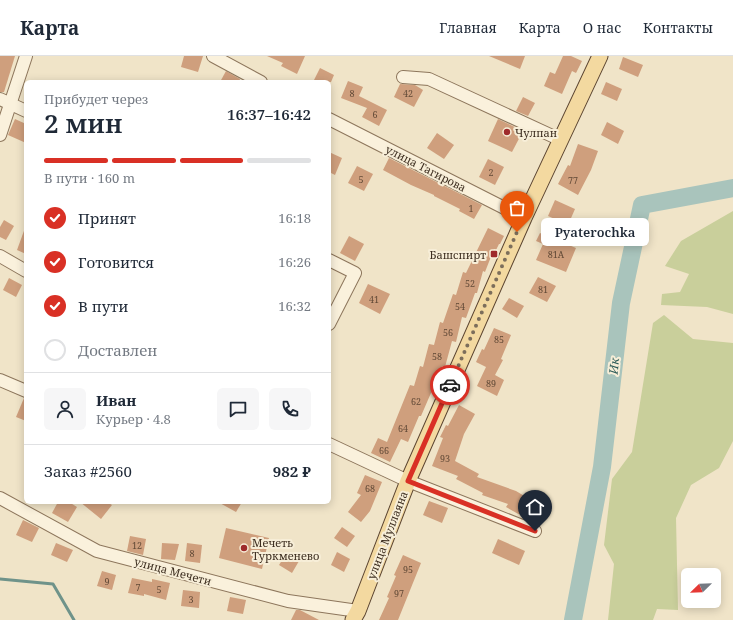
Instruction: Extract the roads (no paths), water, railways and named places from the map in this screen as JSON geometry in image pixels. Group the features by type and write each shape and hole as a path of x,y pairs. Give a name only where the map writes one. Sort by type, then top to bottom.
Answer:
{"main road":[{"name":"улица Муллаяна","path":"355,615 408,481 524,218 600,56"}],"street":[{"path":"0,135 5,101 26,56"},
{"path":"213,56 257,80"},
{"path":"404,77 429,80 561,140"},
{"path":"5,101 24,110"},
{"name":"улица Тагирова","path":"331,119 524,218"},
{"path":"0,256 24,270"},
{"path":"331,261 355,273 331,320"},
{"path":"0,380 24,390"},
{"path":"331,445 408,481 535,531"},
{"name":"улица Мечети","path":"0,498 97,550 288,601 355,615"}],"waterway":[{"name":"Ик","path":"573,620 602,467 621,303 642,205 733,188"},
{"path":"0,579 53,584 74,620"}],"place":[{"name":"Чулпан","path":"507,132"},
{"name":"Pyaterochka","path":"517,232"},
{"name":"Башспирт","path":"494,254"},
{"name":"Мечеть Туркменево","path":"244,548"}]}
